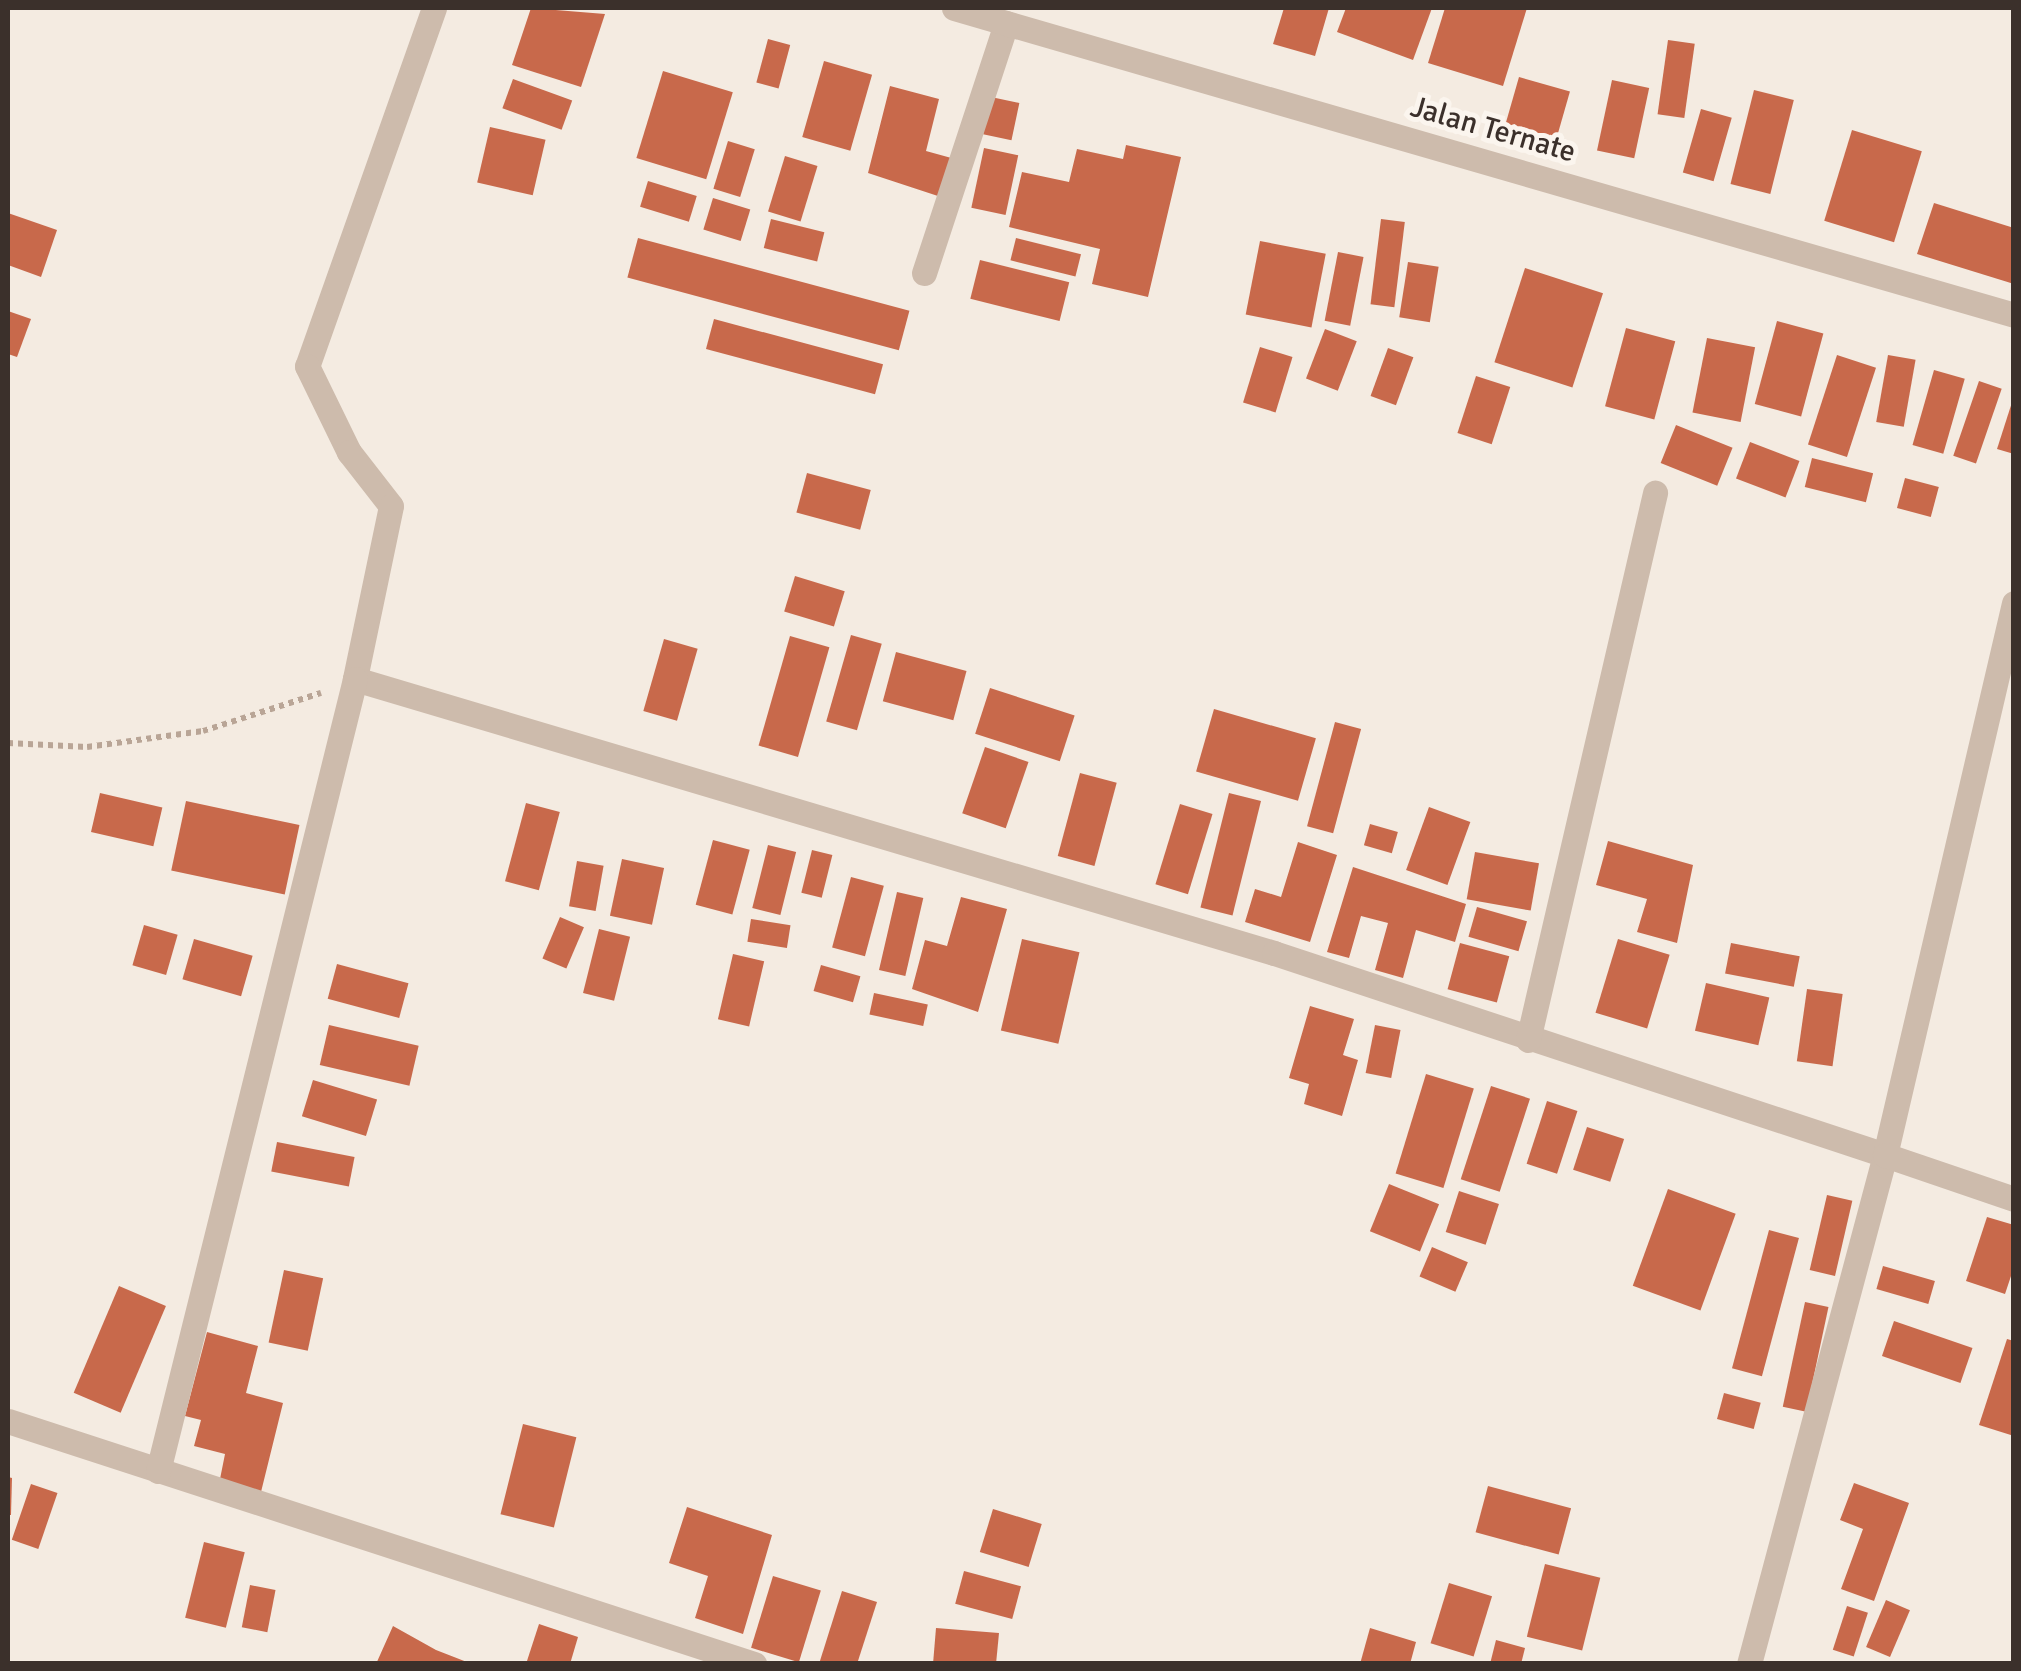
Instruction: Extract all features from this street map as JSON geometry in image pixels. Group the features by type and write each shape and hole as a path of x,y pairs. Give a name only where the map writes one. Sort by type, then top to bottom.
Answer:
{"street":[{"path":"158,1471 355,679 391,506 348,452 307,366 434,8"},
{"name":"Jalan Ternate","path":"954,8 2014,315"},
{"path":"924,273 1006,22"},
{"path":"1528,1040 1656,493"},
{"path":"1748,1664 1884,1155 2014,603"},
{"path":"355,679 1274,953 2014,1199"},
{"path":"8,1421 754,1664"}],"path":[{"path":"8,743 86,747 203,731 268,714 355,679"}],"building":[{"path":"531,8 605,14 581,87 512,65"},
{"path":"1284,8 1329,8 1315,56 1273,44"},
{"path":"1346,8 1432,8 1413,60 1337,32"},
{"path":"1445,8 1527,8 1503,86 1428,63"},
{"path":"768,39 790,45 779,88 756,82"},
{"path":"1668,40 1695,44 1684,118 1658,114"},
{"path":"824,61 872,75 850,151 802,137"},
{"path":"663,71 733,92 706,179 636,158"},
{"path":"1519,77 1570,92 1554,148 1503,134"},
{"path":"513,79 572,101 562,130 502,108"},
{"path":"1612,80 1649,88 1634,158 1597,150"},
{"path":"890,86 939,99 926,151 955,159 944,198 868,173"},
{"path":"1754,90 1794,100 1770,194 1731,184"},
{"path":"991,97 1019,103 1011,140 983,134"},
{"path":"1701,109 1732,118 1714,181 1683,172"},
{"path":"490,127 546,140 533,195 477,183"},
{"path":"1852,130 1922,151 1894,242 1824,221"},
{"path":"728,141 755,149 740,197 713,189"},
{"path":"1126,145 1181,157 1148,297 1092,284 1100,249 1009,227 1022,172 1069,182 1077,149 1123,159"},
{"path":"984,148 1018,155 1006,215 971,208"},
{"path":"785,156 818,166 801,221 768,211"},
{"path":"648,181 697,196 689,222 640,207"},
{"path":"713,198 750,209 741,241 703,230"},
{"path":"1934,203 2014,228 2014,284 1917,254"},
{"path":"8,213 57,230 41,277 8,265"},
{"path":"771,219 824,232 817,261 764,248"},
{"path":"1381,219 1405,222 1394,307 1371,304"},
{"path":"638,238 909,311 899,350 627,278"},
{"path":"1016,238 1081,254 1075,277 1010,260"},
{"path":"1260,241 1326,254 1311,327 1246,315"},
{"path":"1338,252 1364,257 1350,326 1325,321"},
{"path":"980,260 1069,282 1060,321 970,299"},
{"path":"1408,262 1439,267 1430,322 1399,317"},
{"path":"1525,268 1603,293 1572,387 1494,362"},
{"path":"8,311 31,319 17,357 8,354"},
{"path":"714,319 883,364 875,394 706,349"},
{"path":"1777,321 1823,333 1801,416 1755,404"},
{"path":"1626,328 1675,341 1654,419 1605,406"},
{"path":"1325,329 1357,341 1338,391 1306,378"},
{"path":"1707,338 1755,347 1741,422 1692,413"},
{"path":"1260,347 1293,357 1276,412 1243,402"},
{"path":"1388,348 1413,357 1396,405 1371,396"},
{"path":"1837,355 1876,368 1847,457 1808,444"},
{"path":"1888,355 1916,360 1904,427 1876,422"},
{"path":"1934,370 1965,379 1943,454 1913,445"},
{"path":"1476,376 1510,387 1492,444 1457,433"},
{"path":"1979,381 2002,389 1976,464 1953,456"},
{"path":"2014,396 2014,454 1997,449"},
{"path":"1676,425 1733,448 1717,486 1661,463"},
{"path":"1750,442 1799,461 1786,497 1736,478"},
{"path":"1812,458 1873,473 1866,502 1805,487"},
{"path":"807,473 871,490 860,530 796,513"},
{"path":"1905,478 1939,487 1931,517 1897,508"},
{"path":"795,576 845,591 834,627 784,611"},
{"path":"851,635 882,644 857,730 826,722"},
{"path":"790,636 829,647 798,757 759,746"},
{"path":"664,639 698,649 677,721 643,711"},
{"path":"896,652 967,671 953,720 883,701"},
{"path":"990,688 1075,716 1060,761 975,734"},
{"path":"1214,709 1316,738 1298,801 1196,771"},
{"path":"1335,722 1361,729 1333,833 1307,826"},
{"path":"985,747 1028,762 1006,828 962,813"},
{"path":"1080,773 1117,783 1094,866 1058,856"},
{"path":"100,793 162,807 153,846 91,832"},
{"path":"1229,793 1261,801 1232,915 1200,907"},
{"path":"186,801 299,825 285,895 171,870"},
{"path":"526,803 560,812 539,890 505,881"},
{"path":"1180,804 1213,814 1188,894 1155,884"},
{"path":"1429,807 1470,822 1447,885 1406,870"},
{"path":"1370,824 1398,832 1392,853 1364,845"},
{"path":"713,840 750,850 732,915 696,905"},
{"path":"1608,841 1693,865 1677,943 1637,932 1647,899 1596,885"},
{"path":"1298,842 1337,855 1310,942 1245,922 1255,889 1281,897"},
{"path":"768,845 796,852 780,915 752,908"},
{"path":"812,850 832,855 822,898 801,893"},
{"path":"1475,852 1539,863 1531,911 1467,899"},
{"path":"622,859 664,868 652,925 610,916"},
{"path":"577,861 604,866 596,911 569,906"},
{"path":"1353,867 1466,904 1455,942 1416,930 1403,978 1375,970 1388,923 1361,916 1349,958 1327,952"},
{"path":"851,877 884,886 865,956 832,948"},
{"path":"897,892 923,898 905,976 879,970"},
{"path":"961,897 1007,909 978,1012 912,989 925,940 947,946"},
{"path":"1477,907 1527,921 1518,951 1468,937"},
{"path":"560,917 584,927 566,969 542,958"},
{"path":"751,919 791,925 787,948 747,942"},
{"path":"144,925 178,935 166,975 132,965"},
{"path":"599,929 630,937 614,1001 583,993"},
{"path":"194,939 253,956 241,996 182,979"},
{"path":"1022,939 1079,952 1058,1044 1001,1031"},
{"path":"1618,939 1670,955 1647,1028 1595,1013"},
{"path":"1460,943 1509,956 1497,1003 1448,989"},
{"path":"1731,943 1800,956 1794,987 1725,973"},
{"path":"733,954 764,961 749,1026 718,1019"},
{"path":"337,964 408,983 399,1018 328,999"},
{"path":"821,965 860,976 853,1002 814,991"},
{"path":"1706,983 1769,998 1758,1045 1695,1031"},
{"path":"1807,989 1843,994 1832,1066 1797,1061"},
{"path":"874,993 928,1004 923,1026 869,1015"},
{"path":"1310,1006 1354,1019 1343,1055 1358,1060 1342,1116 1304,1104 1309,1084 1289,1078"},
{"path":"329,1025 419,1046 409,1086 320,1065"},
{"path":"1375,1025 1401,1030 1391,1078 1366,1073"},
{"path":"1426,1074 1474,1089 1443,1188 1396,1173"},
{"path":"313,1080 377,1100 366,1136 302,1116"},
{"path":"1491,1086 1530,1099 1500,1192 1461,1179"},
{"path":"1547,1101 1577,1111 1557,1174 1527,1164"},
{"path":"1587,1127 1624,1139 1610,1182 1573,1170"},
{"path":"277,1142 355,1157 349,1187 271,1171"},
{"path":"1389,1184 1439,1204 1420,1252 1370,1231"},
{"path":"1668,1189 1736,1214 1700,1310 1633,1286"},
{"path":"1459,1191 1499,1204 1486,1245 1446,1232"},
{"path":"1827,1195 1852,1201 1835,1276 1810,1270"},
{"path":"1987,1217 2014,1225 2014,1267 2005,1294 1966,1281"},
{"path":"1769,1230 1799,1238 1762,1376 1732,1368"},
{"path":"1432,1247 1468,1262 1455,1292 1419,1276"},
{"path":"1883,1266 1935,1281 1928,1304 1876,1289"},
{"path":"284,1270 323,1278 308,1351 269,1342"},
{"path":"119,1286 166,1306 121,1413 74,1393"},
{"path":"1805,1302 1828,1307 1806,1412 1783,1407"},
{"path":"1894,1321 1972,1348 1960,1383 1882,1356"},
{"path":"207,1332 258,1346 246,1393 283,1403 261,1492 219,1484 225,1454 194,1446 201,1420 185,1416"},
{"path":"2007,1339 2014,1341 2014,1436 1979,1425"},
{"path":"1724,1393 1761,1403 1754,1429 1717,1419"},
{"path":"523,1424 576,1437 554,1528 501,1514"},
{"path":"8,1477 12,1478 11,1515 8,1515"},
{"path":"1854,1483 1909,1503 1874,1601 1841,1589 1863,1529 1840,1520"},
{"path":"31,1484 57,1493 38,1549 12,1540"},
{"path":"1488,1486 1571,1508 1559,1555 1476,1532"},
{"path":"687,1507 772,1535 743,1634 695,1618 708,1576 669,1563"},
{"path":"993,1509 1042,1524 1029,1567 980,1552"},
{"path":"204,1542 245,1552 226,1628 185,1618"},
{"path":"1545,1564 1600,1578 1582,1651 1527,1637"},
{"path":"964,1571 1021,1586 1012,1619 955,1604"},
{"path":"773,1576 821,1591 799,1662 751,1648"},
{"path":"1449,1583 1492,1596 1474,1656 1431,1643"},
{"path":"250,1585 276,1590 267,1632 242,1627"},
{"path":"842,1591 877,1602 857,1664 819,1664"},
{"path":"1886,1600 1910,1610 1890,1657 1866,1647"},
{"path":"1847,1606 1868,1613 1854,1657 1833,1650"},
{"path":"539,1624 578,1637 570,1664 526,1664"},
{"path":"393,1626 436,1650 472,1664 376,1664"},
{"path":"936,1628 999,1633 996,1664 933,1664"},
{"path":"1370,1628 1416,1642 1410,1664 1360,1664"},
{"path":"1496,1640 1525,1648 1521,1664 1490,1664"}]}
